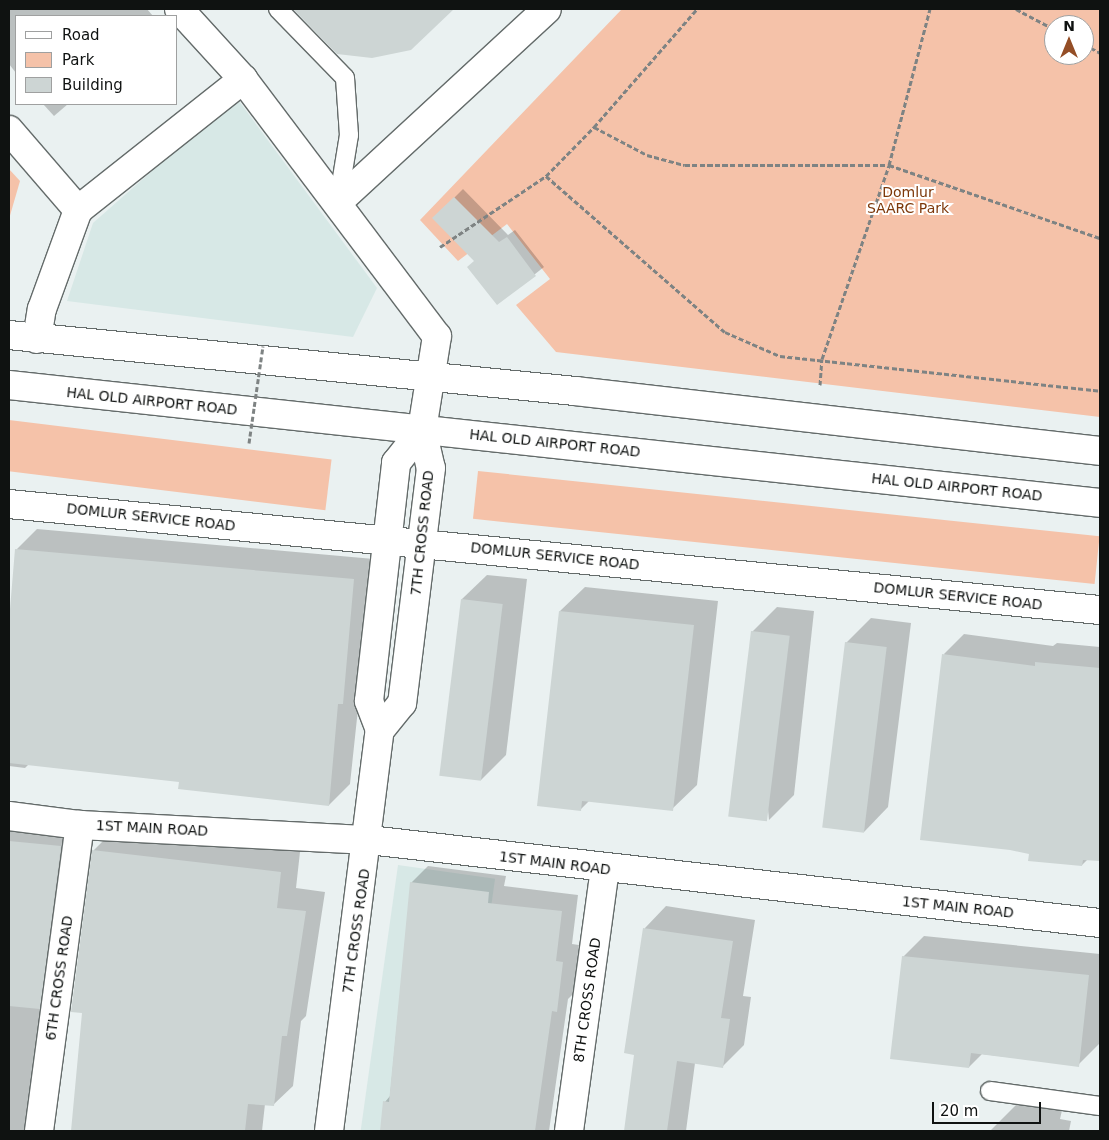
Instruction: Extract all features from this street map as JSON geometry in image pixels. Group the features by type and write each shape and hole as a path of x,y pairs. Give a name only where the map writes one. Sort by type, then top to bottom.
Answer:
{"street":[{"path":"179,9 243,80 338,202 437,336 422,430"},
{"path":"338,202 547,9"},
{"path":"37,339 42,309 78,210 243,80"},
{"path":"9,130 78,210"},
{"path":"9,335 431,377 1100,451"},
{"name":"HAL OLD AIRPORT ROAD","path":"9,385 1100,503"},
{"name":"7TH CROSS ROAD","path":"330,1131 369,840 380,730 369,701 396,464 422,430"},
{"name":"7TH CROSS ROAD","path":"380,730 402,703 431,468 422,430"},
{"name":"DOMLUR SERVICE ROAD","path":"9,504 1100,610"},
{"name":"1ST MAIN ROAD","path":"9,816 80,824 369,840 605,869 1100,922"},
{"name":"6TH CROSS ROAD","path":"39,1131 80,824"},
{"name":"8TH CROSS ROAD","path":"569,1131 605,869"}],"lane":[{"path":"278,9 345,78 349,135 338,202"},
{"path":"990,1091 1100,1106"}],"path":[{"path":"440,247 546,176 594,126 697,9"},
{"path":"819,391 822,359 888,165 930,9"},
{"path":"1016,9 1044,24"},
{"path":"594,126 647,155 685,165 888,165 1100,238"},
{"path":"546,176 725,332 780,356 822,359 1100,392"},
{"path":"249,443 263,346"}],"shaded area":[{"path":"236,97 377,288 353,337 67,301 93,223"},
{"path":"398,865 495,879 460,1131 361,1130"}],"green space":[{"name":"Domlur SAARC Park","path":"622,9 1100,9 1100,417 556,352 516,305 550,279 507,224 458,261 420,220"},
{"path":"9,169 20,181 9,219"},
{"path":"9,420 332,460 325,510 9,471"},
{"path":"478,471 1100,536 1095,584 473,519"}],"building":[{"path":"293,9 454,9 411,50 372,58 337,54"},
{"path":"454,197 499,242 507,237 536,276 497,305 467,267 474,261 432,218"},
{"path":"15,549 354,579 343,704 338,704 329,806 178,789 179,782 9,763 9,621"},
{"path":"461,599 503,604 481,781 439,776"},
{"path":"559,611 694,625 673,811 582,801 581,811 537,806"},
{"path":"751,631 790,636 767,821 728,817"},
{"path":"845,642 887,647 864,833 822,828"},
{"path":"942,654 1035,666 1035,662 1100,668 1100,861 1083,860 1082,866 1028,861 1029,854 1010,850 920,840"},
{"path":"9,841 61,846 40,1009 9,1006"},
{"path":"92,850 281,872 277,908 306,911 287,1036 282,1036 274,1106 248,1104 245,1131 71,1131 82,1013 71,1012"},
{"path":"410,882 489,892 488,903 562,911 556,961 563,962 557,1012 552,1011 535,1131 380,1131 383,1101 389,1102"},
{"path":"643,928 733,941 721,1018 730,1019 723,1068 677,1061 667,1131 624,1131 634,1055 624,1053"},
{"path":"902,956 1089,975 1079,1067 971,1053 969,1068 890,1059"}]}
